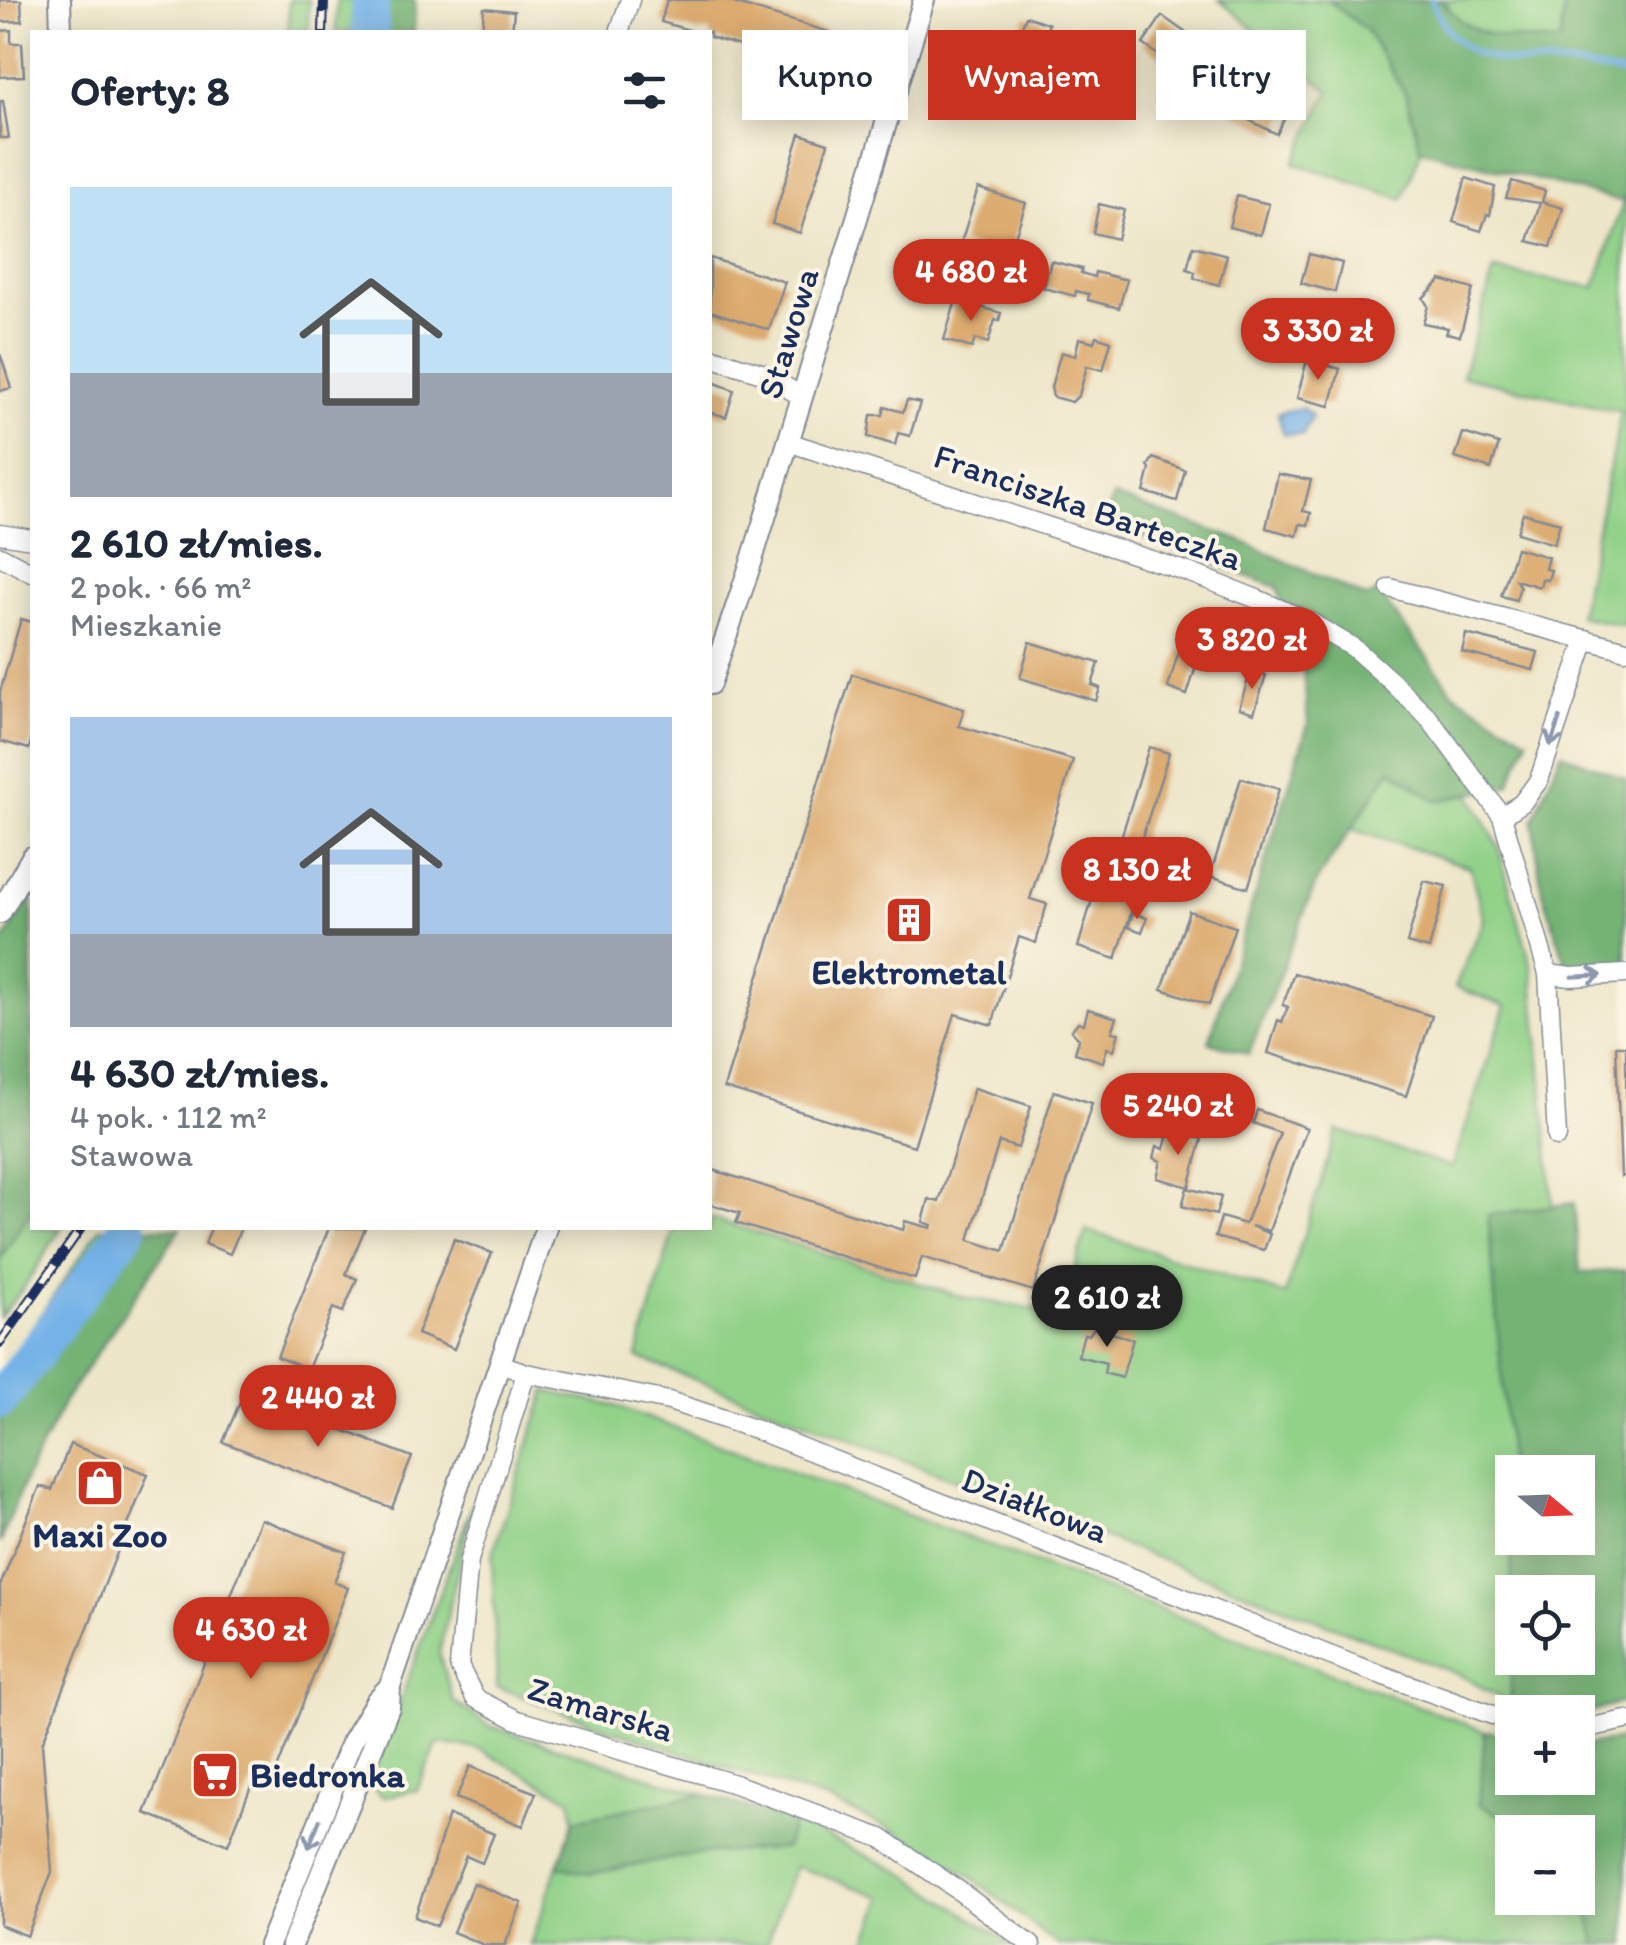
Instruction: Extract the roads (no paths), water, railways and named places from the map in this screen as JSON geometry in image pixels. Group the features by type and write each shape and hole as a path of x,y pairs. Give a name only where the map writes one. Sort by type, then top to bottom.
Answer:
{"street":[{"path":"60,0 61,30"},
{"path":"620,30 630,0"},
{"name":"Stawowa","path":"712,678 924,0"},
{"path":"712,358 764,374 802,397"},
{"name":"Franciszka Barteczka","path":"788,442 1188,572 1310,622 1354,648 1428,717 1502,816"},
{"path":"0,534 30,538"},
{"path":"0,556 30,572"},
{"path":"1390,588 1626,650"},
{"path":"1557,1137 1548,974 1502,816 1522,803 1539,780 1586,639"},
{"path":"0,914 30,861"},
{"path":"1548,974 1570,978 1626,974"},
{"path":"292,1945 389,1707 390,1686 545,1230"},
{"path":"500,1364 526,1373"},
{"name":"Działkowa","path":"526,1373 654,1397 754,1430 1356,1666 1495,1716"},
{"name":"Zamarska","path":"526,1373 469,1560 459,1666 475,1698 517,1720 735,1784 881,1838 1031,1945"},
{"path":"270,1943 351,1743 376,1701 390,1686"},
{"path":"1595,1726 1626,1720"}],"water":[{"path":"1302,408 1312,416 1303,435 1283,434 1278,413"}],"waterway":[{"path":"370,0 370,30"},
{"path":"1432,0 1454,38 1484,56 1626,75"},
{"path":"0,1400 127,1230"}],"railway":[{"path":"323,30 324,0"},
{"path":"0,1343 80,1230"}],"place":[{"name":"Elektrometal","path":"909,920"},
{"name":"Maxi Zoo","path":"100,1483"},
{"name":"Biedronka","path":"215,1775"}]}
